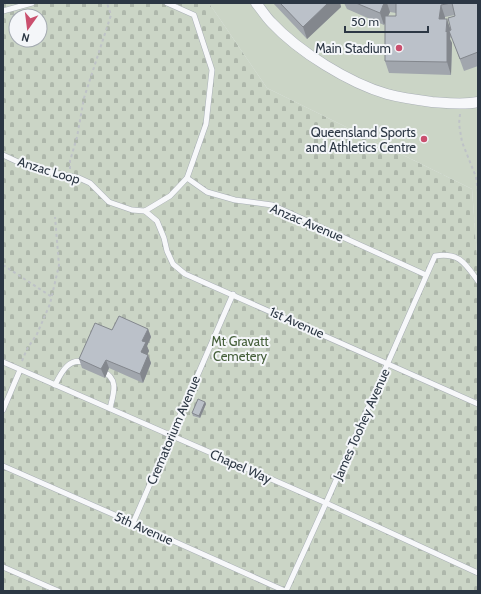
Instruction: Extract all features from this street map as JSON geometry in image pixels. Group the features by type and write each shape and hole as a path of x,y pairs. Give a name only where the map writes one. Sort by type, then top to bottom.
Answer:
{"street":[{"path":"256,3 271,22 301,48 328,66 357,82 386,94 414,100 446,103 478,102"}],"lane":[{"path":"3,11 32,3"},
{"path":"145,211 170,196 187,178 206,124 212,70 194,15 167,3"},
{"name":"Anzac Loop","path":"3,155 49,172 79,178 90,183 109,202 132,210 145,211"},
{"name":"Anzac Avenue","path":"187,178 207,192 235,200 272,205 426,275"},
{"name":"1st Avenue","path":"145,211 157,221 173,264 185,274 478,404"},
{"name":"James Toohey Avenue","path":"285,591 326,503 435,256 447,254 465,262 478,282"},
{"name":"Crematorium Avenue","path":"133,522 232,294"},
{"name":"Chapel Way","path":"3,362 326,503 478,573"},
{"path":"54,385 66,366 74,362 82,362 89,365"},
{"path":"96,368 109,374 113,380 114,387 110,408"},
{"path":"3,410 20,370"},
{"name":"5th Avenue","path":"3,466 133,522 285,591"},
{"path":"3,566 58,591"}],"path":[{"path":"71,177 70,162 77,137 84,98 111,15 107,3"},
{"path":"460,103 459,124 462,142 476,177 478,192"},
{"path":"21,361 37,334 52,297 59,265 55,217"},
{"path":"3,265 52,297"}],"green space":[{"name":"Mt Gravatt Cemetery","path":"3,3 209,3 267,88 472,189 478,258 478,591 3,591"},
{"name":"Queensland Sports and Athletics Centre","path":"209,3 478,3 478,258 472,189 267,88"}],"building":[{"path":"280,3 328,3 303,27"},
{"path":"356,3 384,3 380,13"},
{"path":"396,3 451,3 441,5 439,19 447,19 447,62 385,61 385,16 396,16"},
{"path":"452,3 478,3 478,52 460,59 449,31 451,30 448,18 455,16"},
{"path":"119,316 148,329 142,341 146,342 141,352 148,355 140,374 106,360 101,369 79,359 95,323 112,330"},
{"path":"198,399 205,402 199,416 192,413"}],"place":[{"name":"Main Stadium","path":"399,48"},
{"name":"Queensland Sports and Athletics Centre","path":"424,139"}]}
